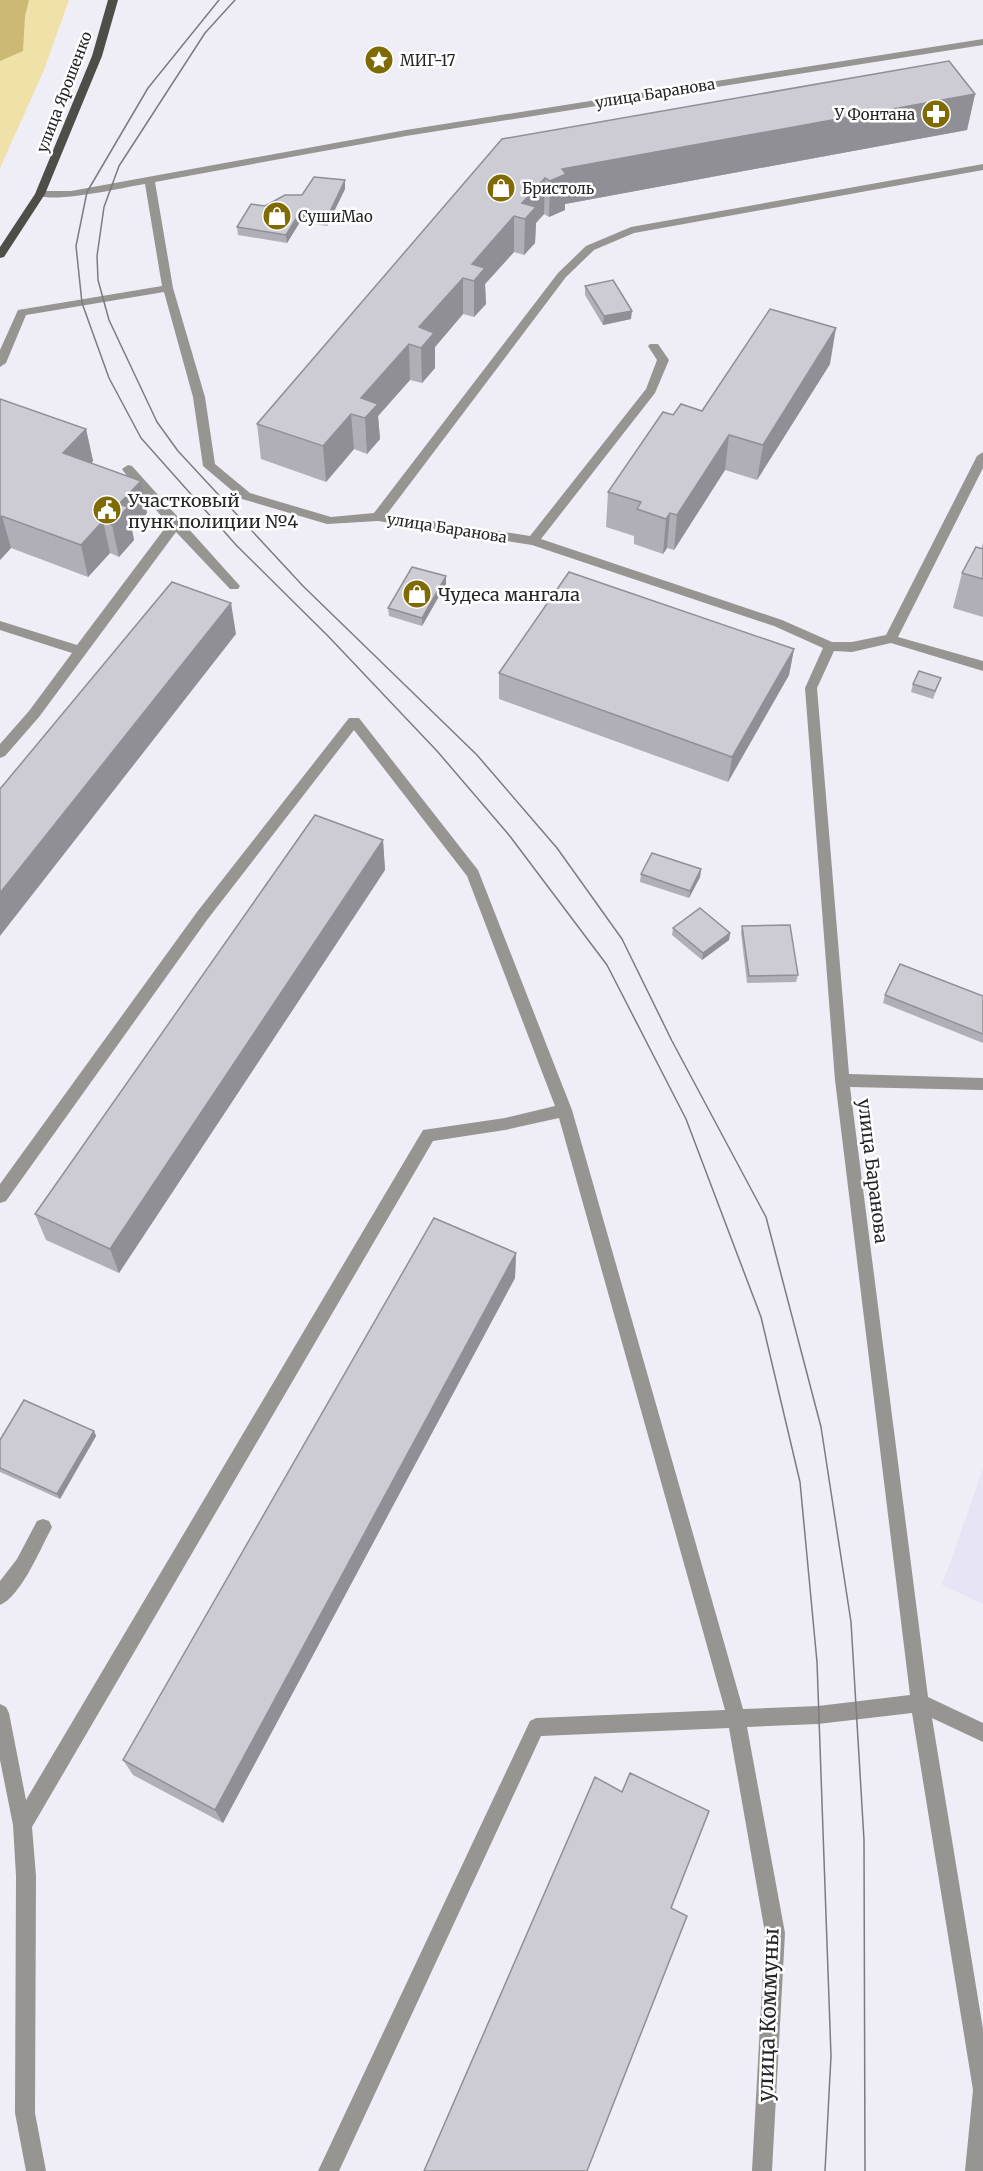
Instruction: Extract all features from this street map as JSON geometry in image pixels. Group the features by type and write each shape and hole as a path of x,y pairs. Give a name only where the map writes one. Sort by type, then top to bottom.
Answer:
{"main road":[{"name":"улица Ярошенко","path":"0,255 40,194 97,56 113,0"}],"street":[{"name":"улица Баранова","path":"40,194 71,194 406,132 983,42"},
{"path":"378,517 562,275 590,248 631,230 983,167"},
{"name":"улица Баранова","path":"150,180 168,288 199,397 209,466 246,496 331,521 378,517 533,541 778,623 830,646 852,647 891,639"},
{"path":"0,363 22,312 168,288"},
{"path":"533,541 651,390 663,360 654,346"},
{"path":"983,456 891,639 983,666"},
{"path":"128,469 175,524 234,586"},
{"path":"0,753 34,714 175,524"},
{"path":"0,625 80,651"},
{"name":"улица Баранова","path":"830,646 811,688 842,1080 920,1703"},
{"name":"улица Коммуны","path":"0,1196 202,916 354,721 473,874 564,1110 736,1718 775,1934 762,2171"},
{"path":"842,1080 983,1084"},
{"path":"22,1825 428,1135 505,1124 564,1110"},
{"path":"0,1596 23,1565 43,1527"},
{"path":"920,1703 983,2090 975,2171"},
{"path":"328,2171 536,1727 818,1715 920,1703 983,1733"},
{"path":"0,1713 22,1825 26,1876 25,2113 36,2171"}],"shaded area":[{"path":"0,0 69,0 44,70 0,168"},
{"path":"0,0 29,0 25,16 23,51 0,61"},
{"path":"983,1469 983,1604 942,1585"}],"building":[{"path":"949,61 975,94 562,169 566,174 550,181 545,178 522,203 536,207 525,219 514,216 472,264 485,268 474,281 463,278 419,327 434,333 421,348 409,344 361,398 378,404 365,418 351,414 323,446 257,424 502,139"},
{"path":"314,177 345,180 327,218 299,214 286,235 237,227 251,204 265,206 285,195 302,195"},
{"path":"613,280 632,311 604,316 585,286"},
{"path":"770,309 836,328 763,445 729,435 677,515 670,513 666,519 637,509 641,502 608,492 663,412 673,415 681,404 702,411"},
{"path":"0,399 86,429 63,453 141,481 119,504 128,507 112,525 103,521 81,545 2,516 0,518"},
{"path":"976,547 983,549 983,579 962,573"},
{"path":"412,567 446,576 422,618 388,608"},
{"path":"569,572 794,649 732,757 499,673"},
{"path":"172,582 231,603 0,893 0,789"},
{"path":"919,671 941,678 935,691 913,684"},
{"path":"315,815 383,840 110,1249 35,1214"},
{"path":"652,853 701,869 690,891 641,874"},
{"path":"700,908 730,933 703,953 673,928"},
{"path":"790,925 798,975 749,976 742,926"},
{"path":"900,964 983,996 983,1034 885,995"},
{"path":"434,1218 516,1253 215,1810 123,1760"},
{"path":"24,1400 94,1431 57,1494 0,1468 0,1440"},
{"path":"630,1773 709,1811 671,1908 687,1916 587,2171 424,2171 595,1777 622,1792"}],"tram line":[{"path":"219,0 148,88 87,192 76,246 82,303 109,378 141,438 237,546 328,636 437,751 509,835 607,965 686,1119 761,1317 800,1482 817,1662 831,2056 825,2171"},
{"path":"235,0 205,33 119,166 104,207 97,256 98,280 109,320 157,422 178,451 303,586 477,755 557,848 622,939 672,1041 766,1217 821,1427 851,1622 864,1840 865,2171"}],"place":[{"name":"МИГ-17","path":"379,60"},
{"name":"У Фонтана","path":"936,114"},
{"name":"Бристоль","path":"501,188"},
{"name":"СушиМао","path":"277,216"},
{"name":"Участковый пунк полиции №4","path":"107,510"},
{"name":"Чудеса мангала","path":"417,594"}]}
